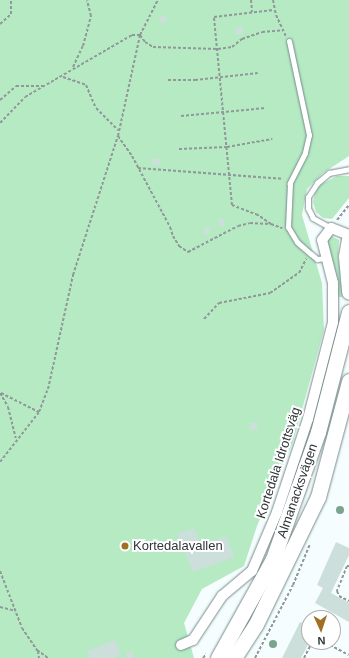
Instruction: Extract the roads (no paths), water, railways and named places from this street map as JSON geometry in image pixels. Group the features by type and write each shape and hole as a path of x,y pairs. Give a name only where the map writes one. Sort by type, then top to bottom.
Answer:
{"main road":[{"path":"349,239 346,256 349,292"},
{"name":"Almanacksvägen","path":"218,658 273,559 318,432 349,312"},
{"name":"Almanacksvägen","path":"234,658 256,624 318,497 349,381"}],"street":[{"path":"331,228 349,235"},
{"name":"Kortedala Idrottsväg","path":"181,645 193,640 222,596 252,571 277,512 308,419 331,335 335,309 332,283 322,240 331,228"}],"lane":[{"path":"289,41 309,135 308,145 290,183 288,215 290,231 309,253 317,259 326,258"},
{"path":"331,228 313,218 308,208 308,197 317,183 329,173 349,169"}],"place":[{"name":"Kortedalavallen","path":"125,546"}]}
